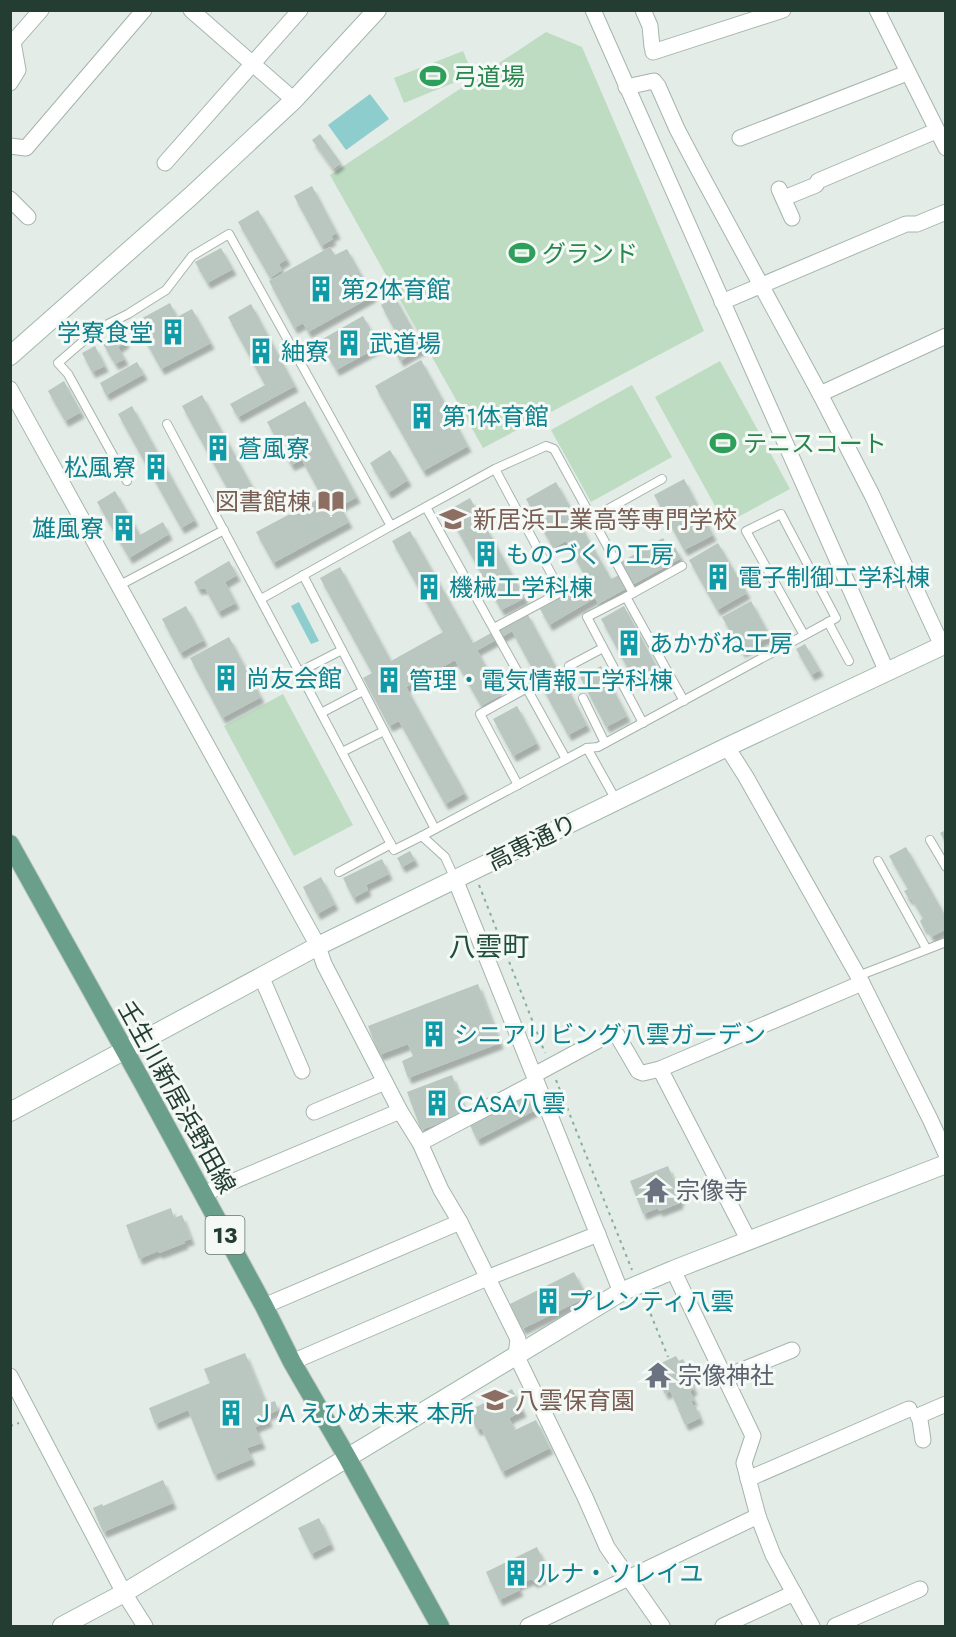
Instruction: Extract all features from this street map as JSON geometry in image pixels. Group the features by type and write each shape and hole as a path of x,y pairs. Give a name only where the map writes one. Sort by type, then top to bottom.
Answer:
{"main road":[{"name":"壬生川新居浜野田線","path":"10,844 264,1306 292,1362 440,1626"}],"street":[{"path":"10,82 18,70 12,42 41,10"},
{"path":"10,146 26,148 144,10"},
{"path":"191,10 294,100"},
{"path":"165,163 300,10"},
{"path":"10,356 191,196 294,100 377,10"},
{"path":"593,10 887,672"},
{"path":"644,10 650,26 653,50 783,10"},
{"path":"877,10 945,148"},
{"path":"740,138 907,73"},
{"path":"626,87 654,81 658,86 682,138 872,495 938,637 945,642"},
{"path":"792,218 781,193 816,185 818,181 936,131"},
{"path":"10,199 28,217"},
{"path":"722,302 906,224 917,224 945,212"},
{"path":"820,394 945,336"},
{"path":"10,389 318,946 324,964 400,1111 420,1143 441,1190 460,1222 518,1339 516,1355 607,1547 662,1626"},
{"name":"高専通り","path":"10,1112 318,946 945,642"},
{"path":"726,747 746,777 860,979 930,1119 945,1155"},
{"path":"455,879 621,1292"},
{"path":"261,976 302,1071"},
{"path":"420,1143 612,1033 617,1035 638,1071 643,1073 660,1069 860,979"},
{"path":"660,1069 748,1241"},
{"path":"314,1112 385,1082"},
{"path":"203,1194 400,1111"},
{"path":"62,1626 124,1593 621,1292 945,1164"},
{"path":"264,1306 460,1222"},
{"path":"292,1362 487,1278 598,1234"},
{"path":"673,1270 753,1436 744,1463 758,1516 773,1555 812,1626"},
{"path":"725,1377 792,1350"},
{"path":"10,1376 124,1593 145,1626"},
{"path":"922,1440 918,1416 945,1404"},
{"path":"748,1479 909,1409"},
{"path":"528,1626 758,1516"},
{"path":"835,1626 920,1589"},
{"path":"723,1626 794,1593"}],"lane":[{"path":"127,481 68,374 58,363 96,330 128,314 166,290 192,256 229,234 391,526"},
{"path":"167,424 394,850 587,748 598,747 836,618 781,513 746,531 804,635"},
{"path":"261,599 495,469 546,446 554,449 592,518 684,701"},
{"path":"494,628 561,592 495,469"},
{"path":"592,518 662,479"},
{"path":"426,507 566,759"},
{"path":"120,585 224,530"},
{"path":"642,723 587,617 682,566"},
{"path":"303,575 435,830"},
{"path":"828,622 849,661"},
{"path":"569,666 603,648"},
{"path":"299,672 342,650"},
{"path":"518,785 480,714 527,688"},
{"path":"321,713 363,691"},
{"path":"583,698 605,743"},
{"path":"342,752 384,731"},
{"path":"587,748 616,801"},
{"path":"422,836 445,856 455,879"},
{"path":"930,840 945,867"},
{"path":"339,872 391,844"},
{"path":"878,861 926,948"},
{"path":"860,979 926,948 945,942"}],"path":[{"path":"638,1285 668,1357"}],"green space":[{"name":"グランド","path":"546,32 582,47 704,331 483,448 330,175"},
{"name":"弓道場","path":"463,51 473,75 404,103 394,78"},
{"name":"テニスコート","path":"720,361 790,489 725,524 655,397"},
{"name":"テニスコート","path":"632,385 672,457 591,502 551,430"},
{"path":"283,694 353,825 294,856 224,726"}],"water":[{"path":"370,94 389,119 346,150 328,125"},
{"path":"299,602 319,641 311,644 291,606"}],"building":[{"path":"320,134 341,163 333,169 312,140"},
{"path":"312,186 337,233 331,236 333,239 321,246 294,196"},
{"path":"258,210 287,259 279,264 282,270 270,278 238,222"},
{"name":"第2体育館","path":"330,247 335,255 347,249 373,296 308,332 303,323 294,328 269,281"},
{"path":"221,248 233,269 207,283 195,262"},
{"path":"395,297 423,348 400,361 393,347 401,342 381,305"},
{"name":"学寮食堂","path":"170,303 177,317 192,309 211,343 161,369 135,322"},
{"name":"紬寮","path":"251,304 295,386 238,417 230,404 265,385 228,317"},
{"name":"武道場","path":"363,316 380,346 336,370 319,341"},
{"path":"121,334 126,342 118,347 125,359 115,364 103,344"},
{"path":"95,346 105,366 92,372 82,353"},
{"name":"第1体育館","path":"421,360 468,446 423,471 375,386"},
{"path":"137,362 144,374 106,395 100,383"},
{"path":"64,381 81,412 65,421 48,391"},
{"name":"蒼風寮","path":"202,395 254,490 234,501 182,406"},
{"name":"図書館棟","path":"305,401 357,497 340,506 349,522 273,563 256,532 322,497 302,460 291,465 267,422"},
{"name":"松風寮","path":"132,406 195,520 181,528 118,414"},
{"path":"390,450 408,480 388,493 370,463"},
{"path":"684,479 713,535 684,550 654,495"},
{"path":"556,482 611,579 619,575 614,566 663,538 670,550 675,547 681,558 598,604 595,598 549,625 540,609 588,582 566,541 553,548 526,499"},
{"name":"雄風寮","path":"115,491 140,535 163,522 169,534 129,558 97,502"},
{"name":"ものづくり工房","path":"470,498 525,598 501,610 447,511"},
{"path":"410,531 473,643 527,613 587,725 568,735 512,631 477,650 501,695 481,706 455,660 406,687 465,793 445,804 399,721 389,726 363,678 372,673 320,578 340,567 391,661 443,632 392,541"},
{"name":"電子制御工学科棟","path":"718,543 747,593 717,610 689,560"},
{"path":"229,561 237,575 225,582 236,603 218,612 205,588 198,589 194,582"},
{"path":"751,601 770,636 742,652 722,617"},
{"path":"186,606 204,640 180,653 162,619"},
{"name":"あかがね工房","path":"624,606 657,667 634,680 601,619"},
{"name":"尚友会館","path":"229,637 261,697 222,718 190,658"},
{"path":"805,644 820,670 811,675 796,649"},
{"path":"601,666 627,716 606,727 580,677"},
{"path":"517,706 537,743 513,756 493,719"},
{"path":"946,830 946,844 940,833"},
{"path":"906,847 946,917 946,929 931,937 920,921 923,918 904,891 908,889 889,856"},
{"path":"410,851 415,860 402,867 397,858"},
{"path":"382,859 389,874 366,885 368,890 353,898 343,878"},
{"path":"321,877 335,904 317,914 303,887"},
{"name":"シニアリビング八雲ガーデン","path":"478,984 500,1043 408,1078 402,1061 413,1056 408,1044 379,1055 368,1026"},
{"name":"CASA八雲","path":"452,1075 466,1113 421,1130 407,1092"},
{"path":"530,1091 539,1108 477,1140 469,1123"},
{"name":"宗像寺","path":"668,1166 681,1199 680,1203 643,1214 630,1181"},
{"path":"171,1208 174,1218 182,1215 191,1239 139,1259 126,1225"},
{"name":"プレンティ八雲","path":"574,1272 587,1297 522,1329 510,1304"},
{"name":"ＪＡえひめ未来 本所","path":"245,1353 266,1404 275,1401 278,1410 267,1415 269,1421 255,1427 262,1443 247,1448 252,1459 214,1475 188,1410 155,1424 149,1408 210,1383 204,1369"},
{"path":"676,1356 679,1361 683,1359 692,1379 690,1380 694,1389 690,1391 694,1400 691,1401 700,1418 685,1425 678,1409 680,1407 678,1408 670,1391 665,1394 655,1372 663,1368 661,1363"},
{"path":"512,1389 523,1411 509,1418 515,1430 536,1420 550,1448 502,1472 481,1428 477,1430 468,1411"},
{"path":"163,1480 173,1503 103,1532 93,1508 102,1504 103,1506"},
{"path":"319,1518 331,1544 311,1554 298,1528"},
{"name":"ルナ・ソレイユ","path":"537,1547 549,1572 534,1582 531,1579 517,1585 520,1590 499,1600 486,1572"}],"place":[{"name":"弓道場","path":"433,76"},
{"name":"グランド","path":"522,253"},
{"name":"第2体育館","path":"321,289"},
{"name":"学寮食堂","path":"173,332"},
{"name":"武道場","path":"349,343"},
{"name":"紬寮","path":"261,351"},
{"name":"第1体育館","path":"422,416"},
{"name":"テニスコート","path":"723,443"},
{"name":"蒼風寮","path":"218,448"},
{"name":"松風寮","path":"156,467"},
{"name":"図書館棟","path":"331,501"},
{"name":"新居浜工業高等専門学校","path":"453,519"},
{"name":"雄風寮","path":"124,528"},
{"name":"ものづくり工房","path":"486,554"},
{"name":"電子制御工学科棟","path":"718,577"},
{"name":"機械工学科棟","path":"429,587"},
{"name":"あかがね工房","path":"629,643"},
{"name":"尚友会館","path":"226,678"},
{"name":"管理・電気情報工学科棟","path":"389,680"},
{"name":"シニアリビング八雲ガーデン","path":"434,1034"},
{"name":"CASA八雲","path":"437,1103"},
{"name":"宗像寺","path":"656,1190"},
{"name":"プレンティ八雲","path":"548,1301"},
{"name":"宗像神社","path":"658,1375"},
{"name":"八雲保育園","path":"495,1400"},
{"name":"ＪＡえひめ未来 本所","path":"231,1413"},
{"name":"ルナ・ソレイユ","path":"516,1573"}],"district":[{"name":"八雲町","path":"489,946"}]}
